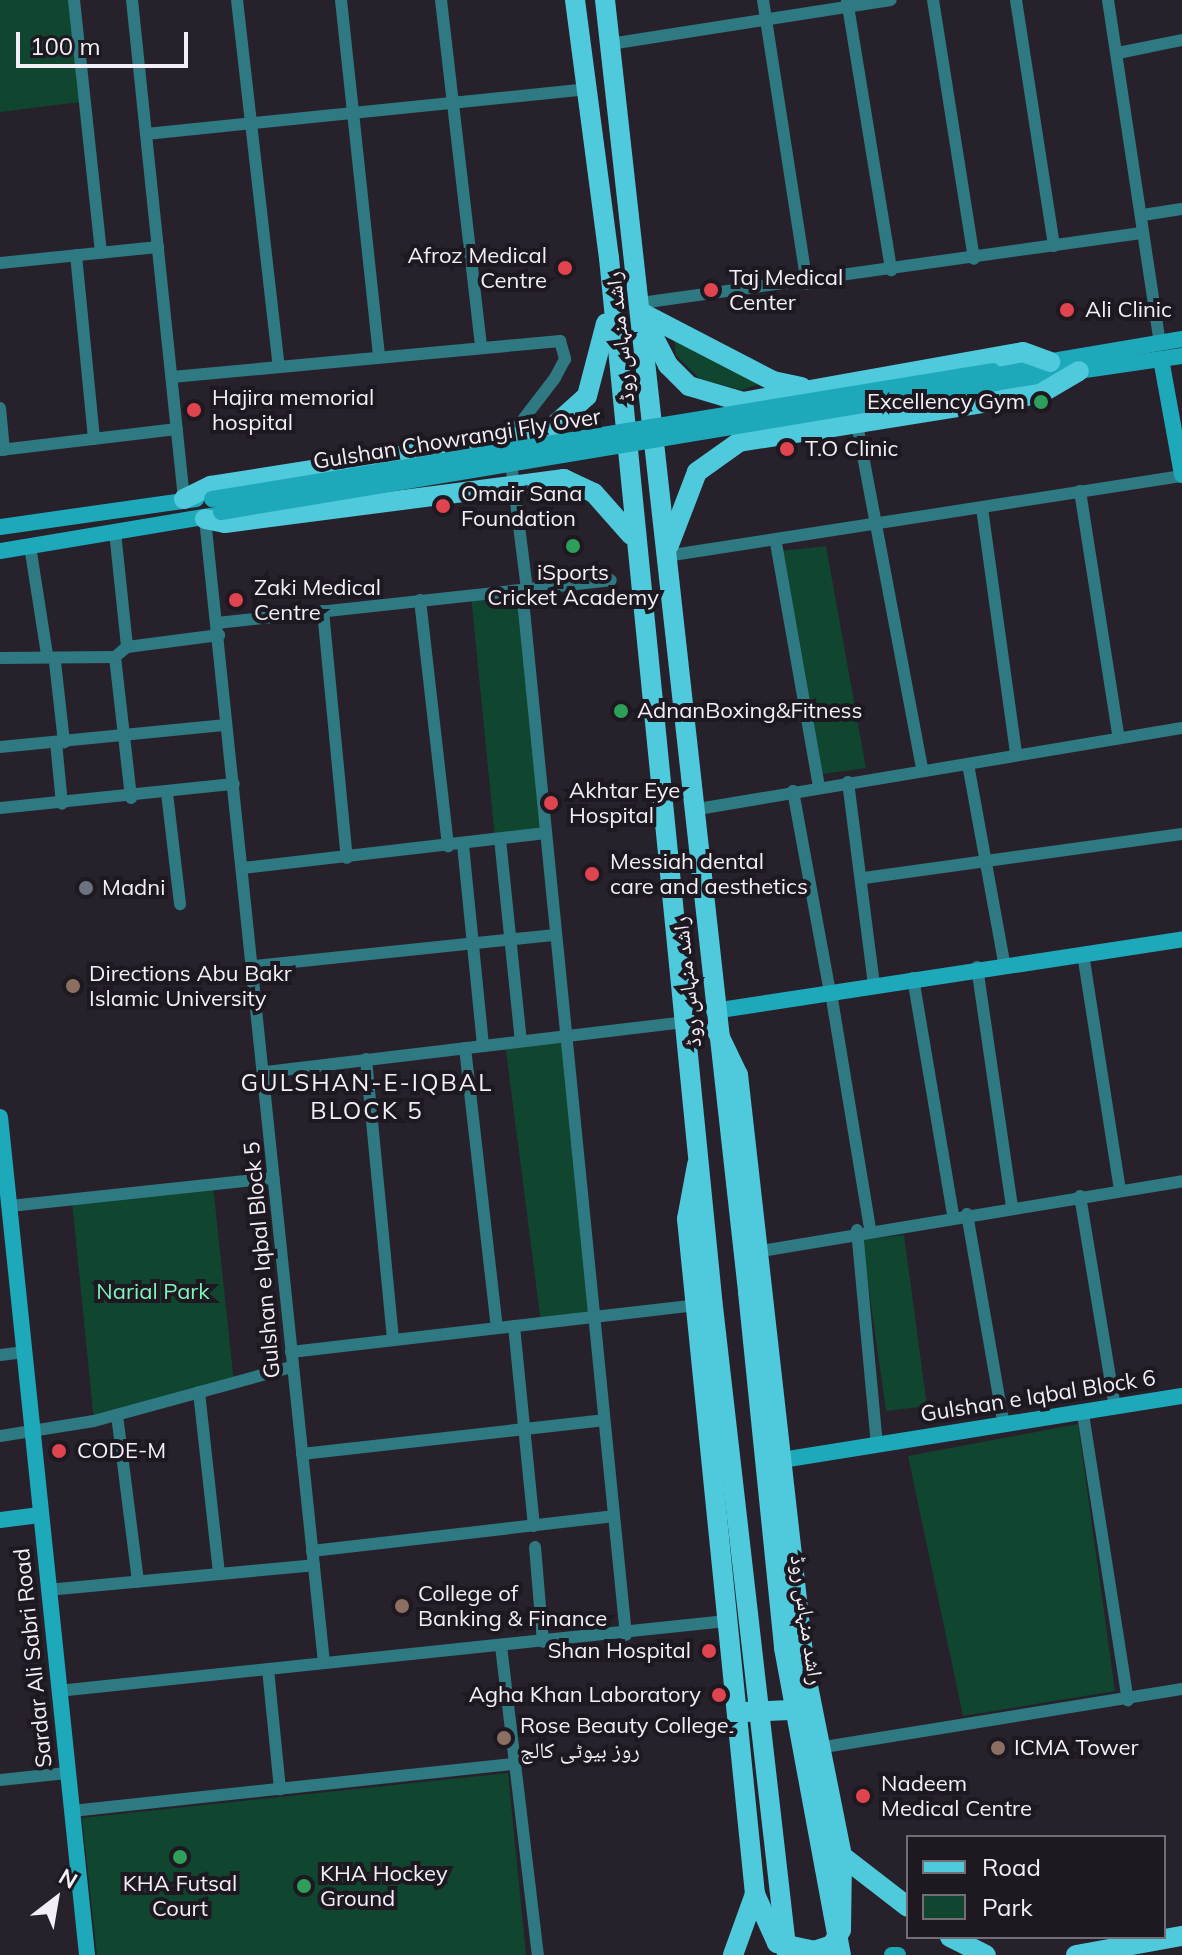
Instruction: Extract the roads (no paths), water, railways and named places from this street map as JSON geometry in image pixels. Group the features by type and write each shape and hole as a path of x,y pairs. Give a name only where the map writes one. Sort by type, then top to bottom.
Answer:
{"main road":[{"path":"576,1 593,22 605,2"},
{"name":"راشد منہاس روڈ","path":"576,1 611,294 684,1022 697,1165 704,1301 787,1955"},
{"name":"راشد منہاس روڈ","path":"605,2 620,92 692,810 748,1292 784,1648 841,1955"},
{"path":"586,89 595,65 604,63 620,92"},
{"path":"184,499 211,486 546,433 587,396 611,294"},
{"path":"642,308 773,381 813,390"},
{"path":"642,308 668,365 712,397 743,402 1023,352 1050,362"},
{"path":"666,556 687,487 716,454 739,442 1040,394 1079,371"},
{"path":"213,510 225,523 515,481 564,479 594,493 634,538"},
{"path":"704,1301 726,1621 755,1894 777,1943 793,1951 832,1945 845,1903 842,1856 812,1709 761,1251 738,1075 715,1020"},
{"path":"736,1712 812,1709"},
{"path":"842,1856 906,1905"},
{"path":"733,1955 755,1894"},
{"path":"954,1939 986,1955"},
{"path":"1076,1955 1165,1939"}],"street":[{"path":"74,0 101,253"},
{"path":"132,0 184,499"},
{"path":"237,0 279,367"},
{"path":"341,0 379,355"},
{"path":"441,0 481,347"},
{"path":"763,0 807,284"},
{"path":"610,44 766,21 848,3 891,0"},
{"path":"933,0 974,259"},
{"path":"1016,0 1054,246"},
{"path":"666,556 776,543 879,523 1182,475 1141,233 1143,215 1108,0"},
{"path":"848,3 891,270"},
{"path":"1118,53 1182,40"},
{"path":"146,134 250,120 586,89"},
{"path":"1143,215 1182,209"},
{"path":"642,308 1141,233"},
{"path":"0,263 158,247"},
{"path":"76,255 94,439"},
{"path":"172,377 553,338 564,348 555,378 508,439 515,481 564,1036 626,1635"},
{"path":"995,377 1079,371 1160,351 1182,339"},
{"path":"995,377 1050,362 1160,351 1182,356"},
{"name":"Gulshan Chowrangi Fly Over","path":"213,510 995,377"},
{"path":"0,408 2,450 177,429"},
{"path":"857,424 879,523 922,769"},
{"path":"1080,491 1118,735"},
{"path":"0,527 184,499 213,510"},
{"path":"982,508 1016,753"},
{"path":"0,551 115,532 213,510"},
{"name":"Gulshan e Iqbal Block 5","path":"213,510 226,725 266,1072 292,1367 324,1663"},
{"path":"115,532 127,647"},
{"path":"776,543 819,786"},
{"path":"30,546 51,658 60,742 62,804"},
{"path":"0,658 115,657 127,647 323,611 611,580"},
{"path":"420,600 448,846"},
{"path":"323,611 347,858"},
{"path":"115,657 131,798"},
{"path":"0,747 226,725"},
{"path":"692,810 819,786 968,764 1118,735 1182,728"},
{"path":"968,764 983,862 1004,962"},
{"path":"848,782 864,878 874,986"},
{"path":"0,808 131,798 234,784"},
{"path":"793,791 831,993 864,1230 877,1445"},
{"path":"167,793 180,904"},
{"path":"243,868 546,833"},
{"path":"864,878 1182,834"},
{"path":"500,839 521,1041"},
{"path":"463,845 483,1046"},
{"path":"254,966 555,935"},
{"path":"715,1020 831,993 1004,962 1182,939"},
{"path":"1083,954 1120,1191"},
{"path":"977,967 1012,1206"},
{"path":"913,978 953,1215"},
{"path":"266,1072 684,1022"},
{"path":"465,1048 497,1327"},
{"path":"366,1059 393,1340"},
{"name":"Sardar Ali Sabri Road","path":"0,1117 87,1955"},
{"path":"10,1206 274,1178"},
{"path":"761,1251 953,1215 1182,1181"},
{"path":"1080,1196 1115,1408"},
{"path":"967,1214 1004,1425"},
{"path":"291,1352 704,1301"},
{"path":"514,1326 521,1428 534,1526"},
{"path":"0,1355 25,1352"},
{"path":"0,1436 117,1415 292,1367"},
{"path":"199,1392 219,1574"},
{"name":"Gulshan e Iqbal Block 6","path":"782,1460 1182,1396"},
{"path":"1083,1414 1128,1700"},
{"path":"117,1415 138,1582"},
{"path":"302,1454 603,1420"},
{"path":"0,1520 40,1515"},
{"path":"312,1551 613,1516"},
{"path":"535,1547 543,1642"},
{"path":"47,1590 314,1565"},
{"path":"58,1691 626,1635 726,1621"},
{"path":"501,1646 538,1955"},
{"path":"268,1669 280,1789"},
{"path":"818,1748 1182,1689"},
{"path":"72,1811 514,1764"},
{"path":"0,1780 67,1773"}],"place":[{"name":"Afroz Medical Centre","path":"565,268"},
{"name":"Taj Medical Center","path":"711,290"},
{"name":"Ali Clinic","path":"1067,310"},
{"name":"Excellency Gym","path":"1041,402"},
{"name":"Hajira memorial hospital","path":"194,410"},
{"name":"T.O Clinic","path":"787,449"},
{"name":"Omair Sana Foundation","path":"443,506"},
{"name":"iSports Cricket Academy","path":"573,546"},
{"name":"Zaki Medical Centre","path":"236,600"},
{"name":"AdnanBoxing&Fitness","path":"621,711"},
{"name":"Akhtar Eye Hospital","path":"551,803"},
{"name":"Messiah dental care and aesthetics","path":"592,874"},
{"name":"Madni","path":"86,888"},
{"name":"Directions Abu Bakr Islamic University","path":"73,986"},
{"name":"CODE-M","path":"59,1451"},
{"name":"College of Banking & Finance","path":"402,1606"},
{"name":"Shan Hospital","path":"709,1651"},
{"name":"Agha Khan Laboratory","path":"719,1695"},
{"name":"Rose Beauty College۔ روز بیوٹی کالج","path":"504,1738"},
{"name":"ICMA Tower","path":"998,1748"},
{"name":"Nadeem Medical Centre","path":"863,1796"},
{"name":"KHA Futsal Court","path":"180,1857"},
{"name":"KHA Hockey Ground","path":"304,1886"}],"district":[{"name":"GULSHAN-E-IQBAL BLOCK 5","path":"367,1097"}],"park label":[{"name":"Narial Park","path":"153,1292"}]}
